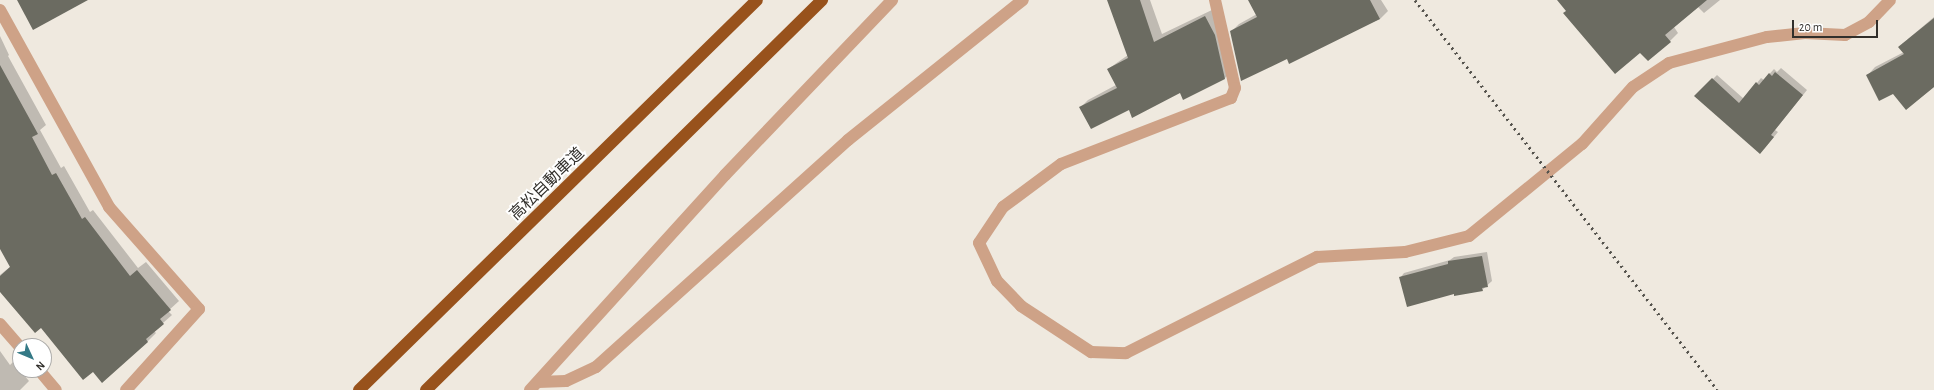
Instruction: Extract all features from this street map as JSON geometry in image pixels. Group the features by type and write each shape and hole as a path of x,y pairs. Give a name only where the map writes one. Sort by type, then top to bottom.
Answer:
{"highway":[{"name":"高松自動車道","path":"359,390 757,0"},
{"path":"426,390 822,0"}],"street":[{"path":"534,386 725,175 892,0"},
{"path":"534,386 566,381 596,367 848,140 1023,0"},
{"path":"1216,0 1235,88 1231,98 1061,164 1003,207 979,243 997,281 1021,306 1091,352 1126,353 1317,257 1405,252 1469,236 1582,144 1633,87 1669,63 1767,37 1804,33 1845,35 1869,22 1890,0"},
{"path":"0,10 109,207 199,309 126,390"},
{"path":"0,324 12,338"},
{"path":"46,378 56,390"}],"building":[{"path":"17,0 88,0 33,30"},
{"path":"1107,0 1140,0 1154,42 1205,16 1215,35 1225,79 1183,100 1180,93 1132,118 1129,110 1091,129 1079,107 1117,88 1107,69 1128,58"},
{"path":"1248,0 1370,0 1380,19 1289,64 1287,59 1241,81 1230,31 1257,17"},
{"path":"1557,0 1707,0 1665,35 1671,42 1648,61 1640,53 1615,74 1563,13 1566,11"},
{"path":"1934,18 1934,87 1906,110 1893,94 1879,101 1866,75 1904,54 1898,47"},
{"path":"0,65 38,134 32,137 52,175 56,173 82,219 85,217 130,276 137,270 171,310 160,319 164,324 146,339 148,342 102,383 93,372 83,380 52,342 52,338 49,338 41,328 35,333 0,292 0,276 10,267 0,249"},
{"path":"1775,72 1803,95 1771,135 1774,137 1760,154 1694,96 1712,78 1739,103 1756,82 1759,85 1769,73 1772,76"},
{"path":"1482,256 1488,287 1482,288 1483,291 1454,296 1454,294 1407,307 1399,277 1448,264 1448,261"}],"railway":[{"path":"1415,0 1717,390"}]}
